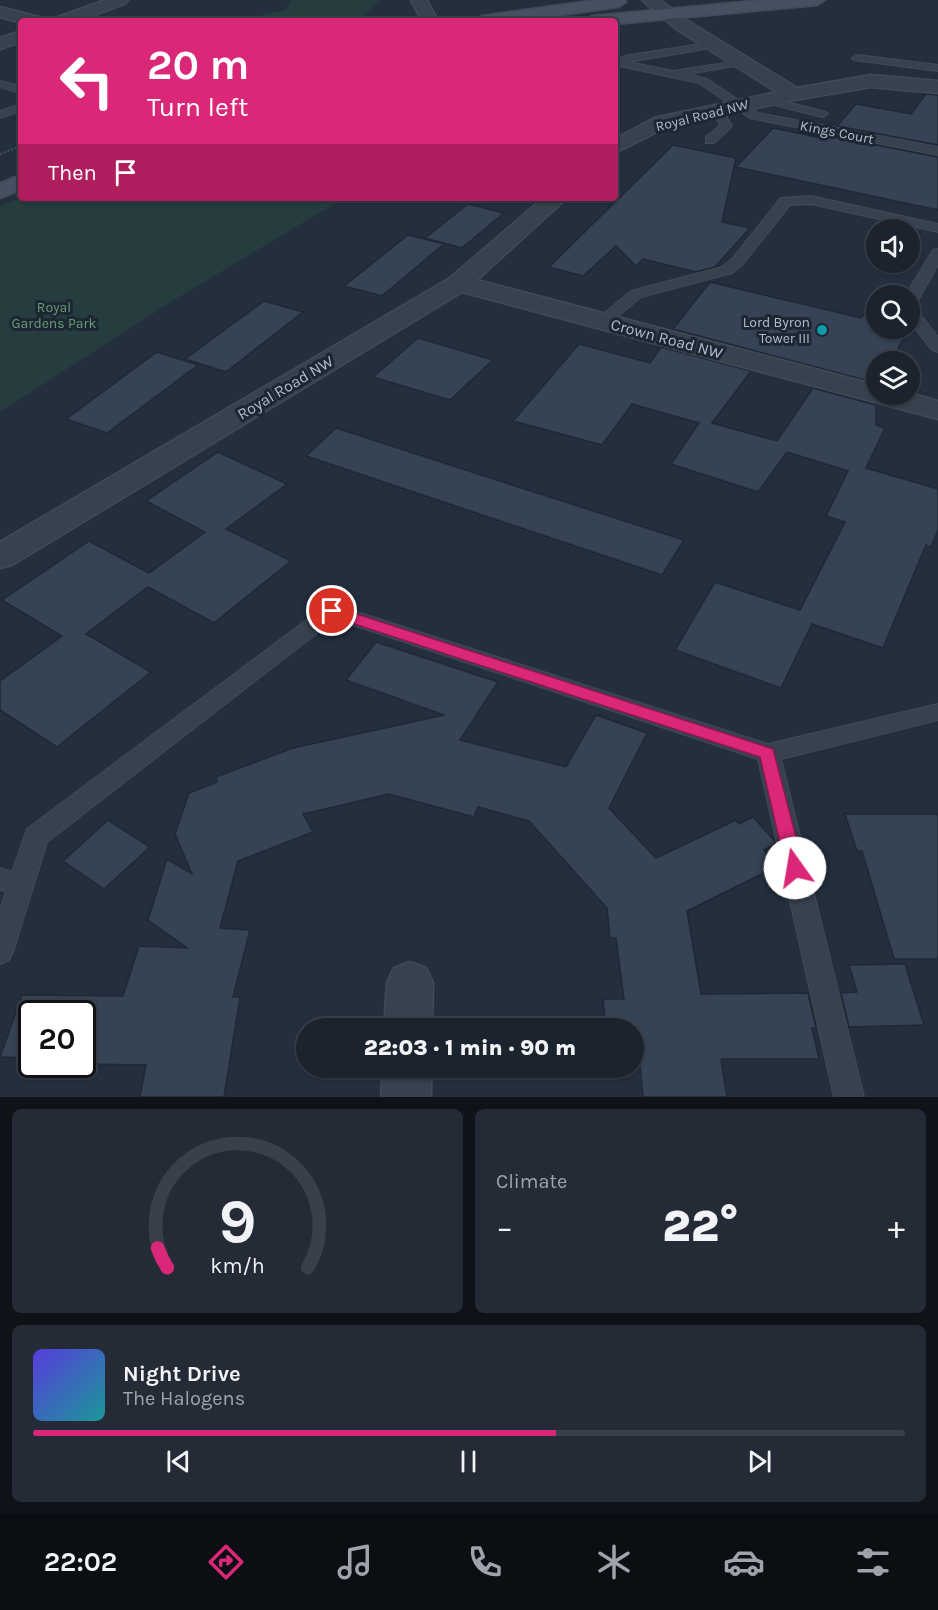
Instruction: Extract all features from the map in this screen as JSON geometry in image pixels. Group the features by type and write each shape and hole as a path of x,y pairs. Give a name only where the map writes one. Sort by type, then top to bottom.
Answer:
{"main road":[{"path":"504,18 638,0"},
{"path":"618,19 817,0"},
{"path":"0,191 18,183"}],"street":[{"path":"72,18 120,0"},
{"path":"418,0 428,18"},
{"path":"650,0 713,45 794,94"},
{"path":"0,12 22,18"},
{"path":"0,44 18,37"},
{"name":"Royal Road NW","path":"618,144 661,123 794,94 871,81 938,87"},
{"name":"Royal Road NW","path":"0,557 459,283 553,201"},
{"name":"Crown Road NW","path":"459,283 866,391"},
{"name":"Crown Road NW","path":"919,405 938,410"},
{"path":"408,1018 410,983"},
{"path":"406,1097 407,1078"}],"lane":[{"path":"618,61 713,45"},
{"path":"857,58 937,66"},
{"name":"Kings Court","path":"618,62 703,81 754,116 938,152"},
{"path":"673,74 741,62"},
{"path":"918,84 937,66"},
{"path":"0,84 18,89"},
{"path":"767,99 822,114"},
{"path":"0,116 18,108"},
{"path":"710,140 726,126 717,110"},
{"path":"603,321 636,294 727,270 738,262 786,201 811,200 938,228"},
{"path":"938,254 910,300 912,315 938,347"},
{"path":"0,952 10,882 36,836 332,611 768,753 938,712"},
{"path":"768,753 849,1097"}],"path":[{"path":"0,154 18,147"}],"green space":[{"path":"292,0 379,0 361,18 250,18 285,10"},
{"name":"Royal Gardens Park","path":"18,199 18,201 339,201 174,300 0,412 0,206"}],"building":[{"path":"926,94 938,95 938,145 837,126 856,104 911,114"},
{"path":"773,128 826,139 829,136 938,157 938,210 736,167"},
{"path":"673,145 736,158 722,222 750,228 715,267 696,272 643,259 636,266 616,246 583,276 549,267"},
{"path":"468,204 504,213 462,248 425,238"},
{"path":"408,235 444,244 382,296 344,286"},
{"name":"Lord Byron Tower III","path":"710,282 861,318 866,312 866,339 903,339 897,351 866,351 866,380 673,329"},
{"path":"264,301 303,312 226,372 185,359"},
{"path":"418,338 493,360 450,400 373,377"},
{"path":"579,344 650,363 661,347 751,371 712,423 777,441 813,388 866,402 866,405 876,405 876,425 885,428 866,468 938,489 938,530 931,547 926,545 883,648 812,624 781,688 675,650 715,582 800,610 845,522 826,516 848,471 787,452 758,492 671,464 699,423 632,404 602,445 513,421"},
{"path":"157,352 198,365 107,433 66,419"},
{"path":"336,428 684,540 662,575 306,456"},
{"path":"218,452 287,484 226,529 291,561 214,623 148,587 86,634 151,672 57,747 0,710 0,681 62,636 2,600 89,541 149,573 205,532 146,501"},
{"path":"376,642 498,682 460,740 566,767 596,715 647,733 609,808 656,858 736,820 739,824 753,817 774,840 775,844 764,850 778,866 687,911 701,994 808,993 816,1028 812,1028 819,1059 721,1059 727,1097 643,1097 641,1078 644,1078 644,1018 605,1018 603,999 624,999 616,938 610,938 607,908 529,821 478,807 474,817 389,794 303,814 313,832 238,861 220,928 250,930 233,997 240,997 224,1097 140,1097 146,1065 96,1064 96,1000 20,1000 22,995 123,996 139,946 187,948 148,920 167,859 192,874 175,834 189,793 217,782 216,777 293,748 444,715 346,680"},
{"path":"845,814 938,814 938,959 894,959 862,851 857,851"},
{"path":"108,820 150,847 104,889 63,861"},
{"path":"905,964 924,1025 849,1027 841,993 857,992 849,965"},
{"path":"18,1006 18,1058 0,1057"}],"place":[{"name":"Lord Byron Tower III","path":"822,330"}],"route":[{"path":"332,611 768,753 795,868"}]}
